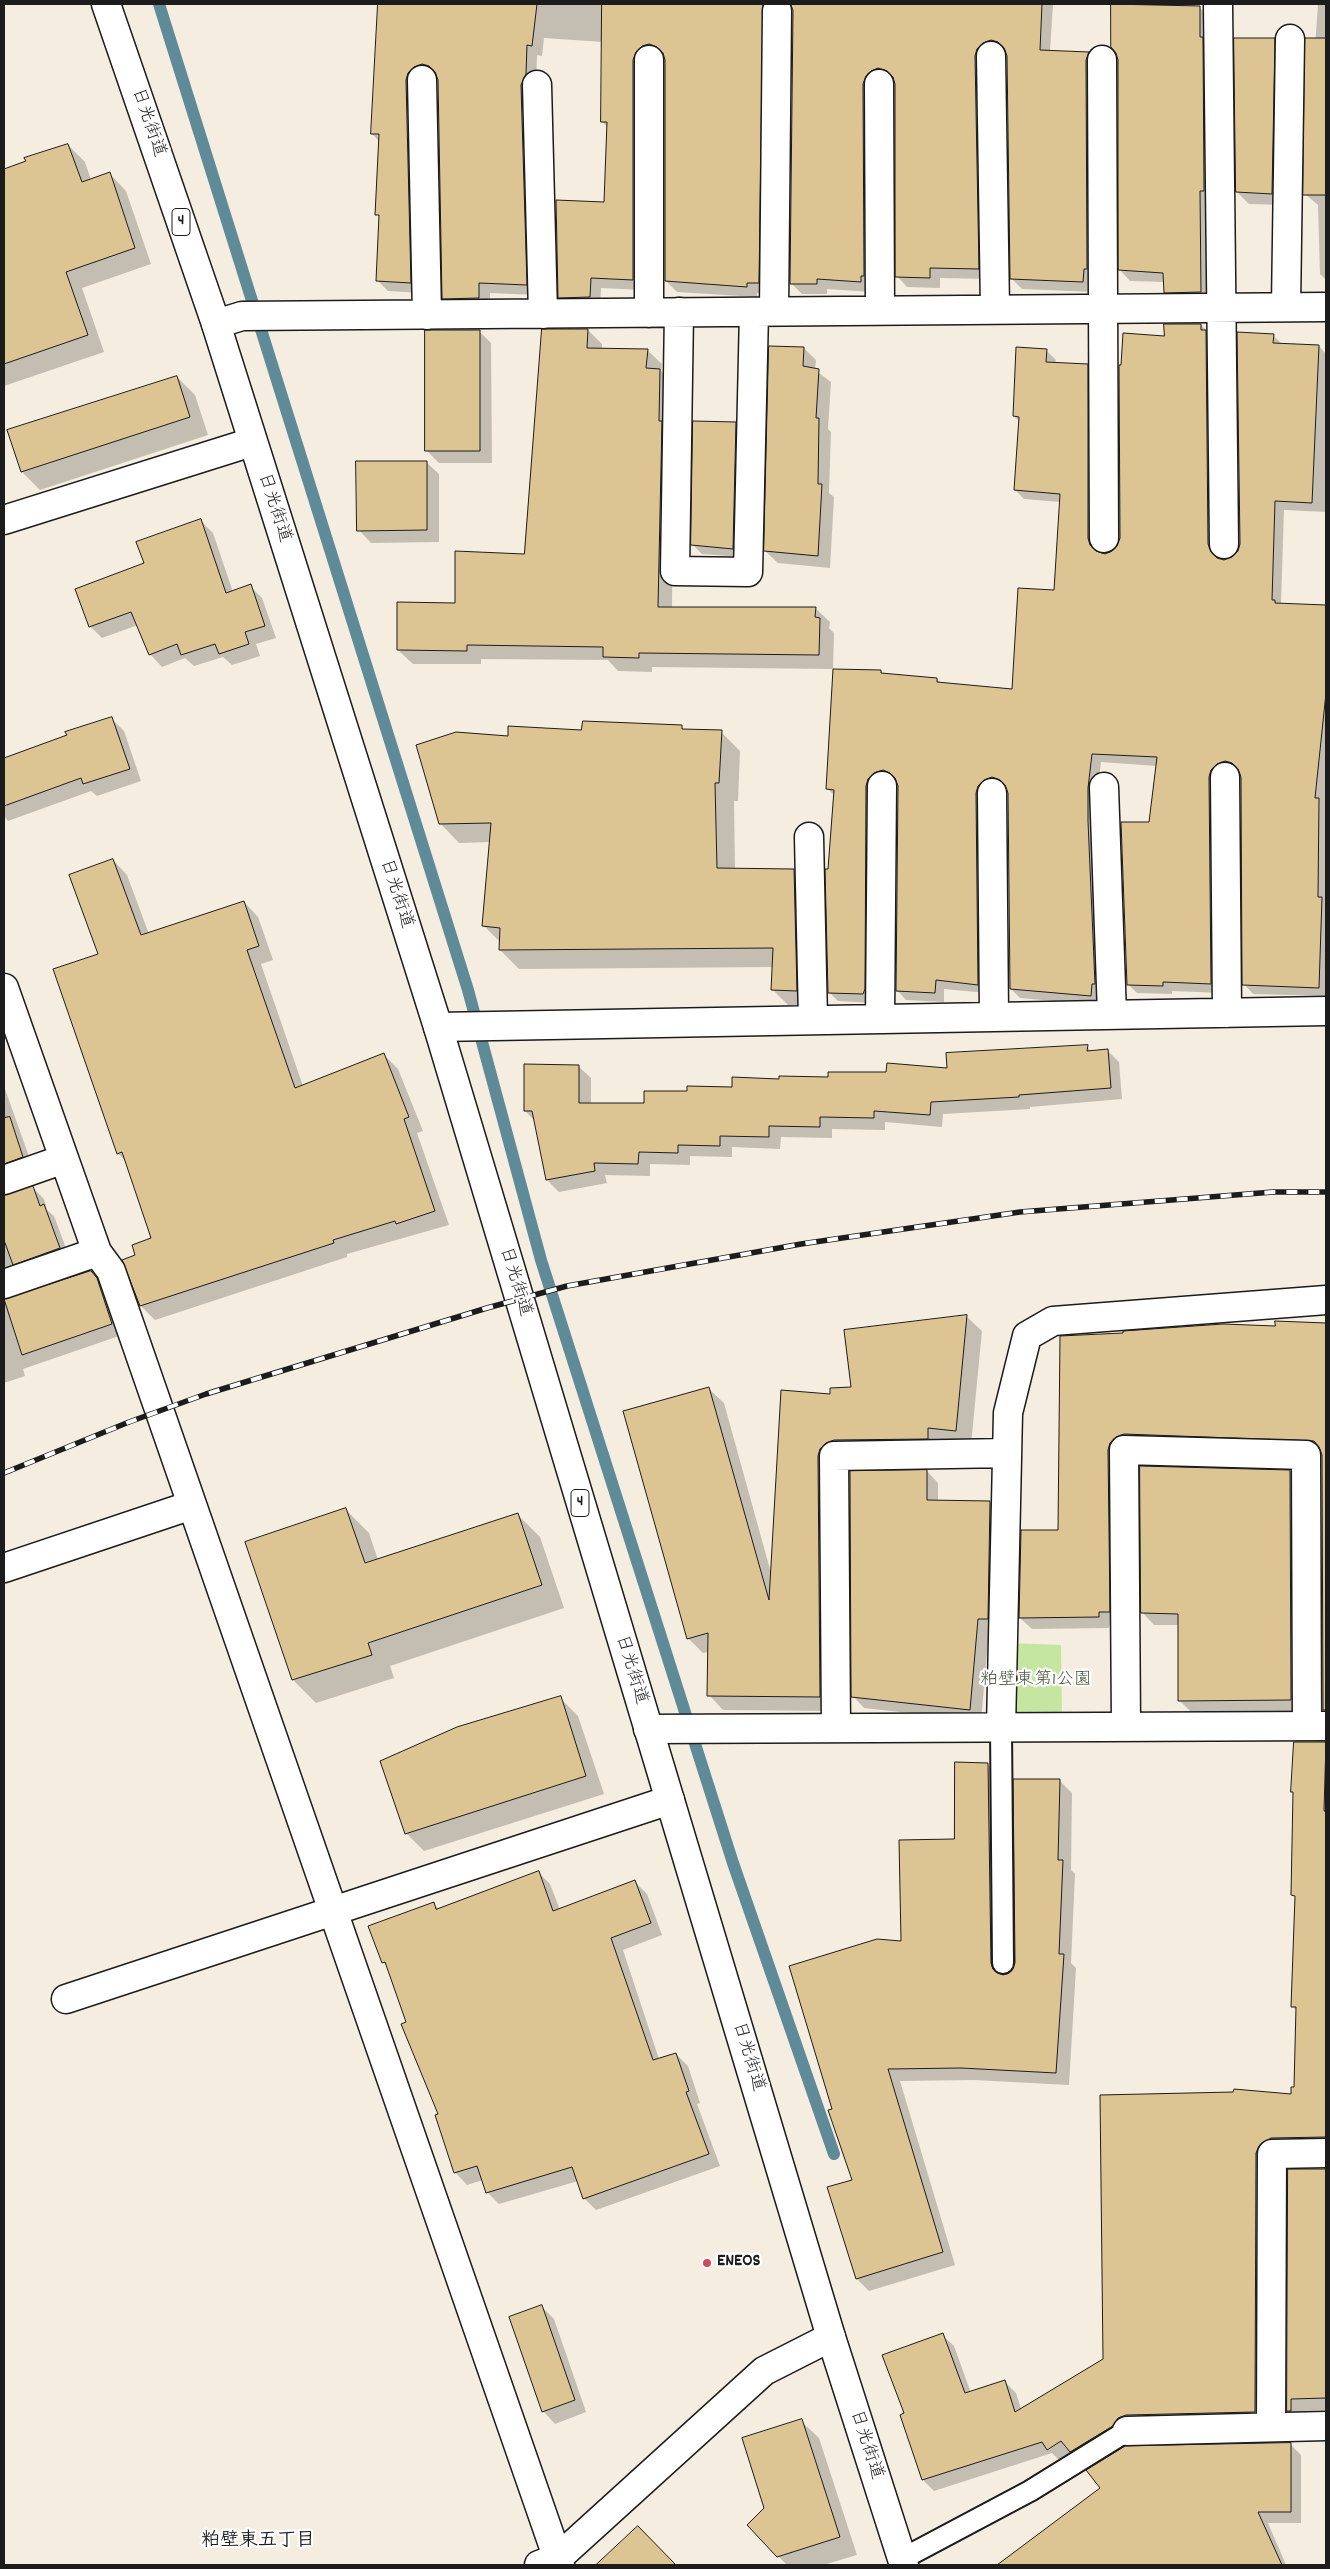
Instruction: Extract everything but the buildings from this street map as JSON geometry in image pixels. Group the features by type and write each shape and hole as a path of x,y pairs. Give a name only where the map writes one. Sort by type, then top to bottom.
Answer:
{"main road":[{"name":"日光街道","path":"106,4 216,324 438,1027 830,2337 903,2562"},
{"path":"1218,4 1223,306 1224,544"},
{"path":"679,312 675,570 748,572 764,312 777,12"},
{"path":"1286,306 1290,39"},
{"path":"991,56 996,309"},
{"path":"649,60 649,313"},
{"path":"1102,60 1104,538"},
{"path":"422,80 427,315"},
{"path":"879,84 880,310"},
{"path":"537,85 543,314"},
{"path":"216,324 242,316 1223,306 1326,307"},
{"path":"4,520 252,442"},
{"path":"1225,777 1227,1013"},
{"path":"880,1019 882,786"},
{"path":"1104,787 1112,1015"},
{"path":"992,793 994,1017"},
{"path":"809,837 813,1020"},
{"path":"6,1003 97,1252 111,1271 333,1911 552,2563 764,2371 830,2337"},
{"path":"438,1027 1326,1011"},
{"path":"4,1180 64,1159"},
{"path":"4,1284 97,1252"},
{"path":"1001,1728 1008,1413 1027,1336 1053,1320 1326,1300"},
{"path":"648,1729 1316,1726 1306,1455 1124,1450 1126,1726"},
{"path":"836,1728 834,1456 1007,1453"},
{"path":"4,1568 192,1505"},
{"path":"66,1999 670,1800"},
{"path":"1271,2427 1272,2154 1326,2153"},
{"path":"1127,2431 1326,2426"}],"lane":[{"path":"1001,1728 1003,1963"},
{"path":"903,2562 1030,2491 1127,2431"}],"green space":[{"name":"粕壁東第1公園","path":"1009,1643 1061,1645 1062,1720 1009,1720"}],"waterway":[{"path":"159,4 468,990 541,1260 733,1863 834,2154"}],"railway":[{"path":"4,1473 129,1422 206,1394 487,1308 567,1286 801,1244 1020,1212 1273,1192 1326,1192"}],"place":[{"name":"ENEOS","path":"707,2263"}],"district":[{"name":"粕壁東五丁目","path":"258,2542"}]}
